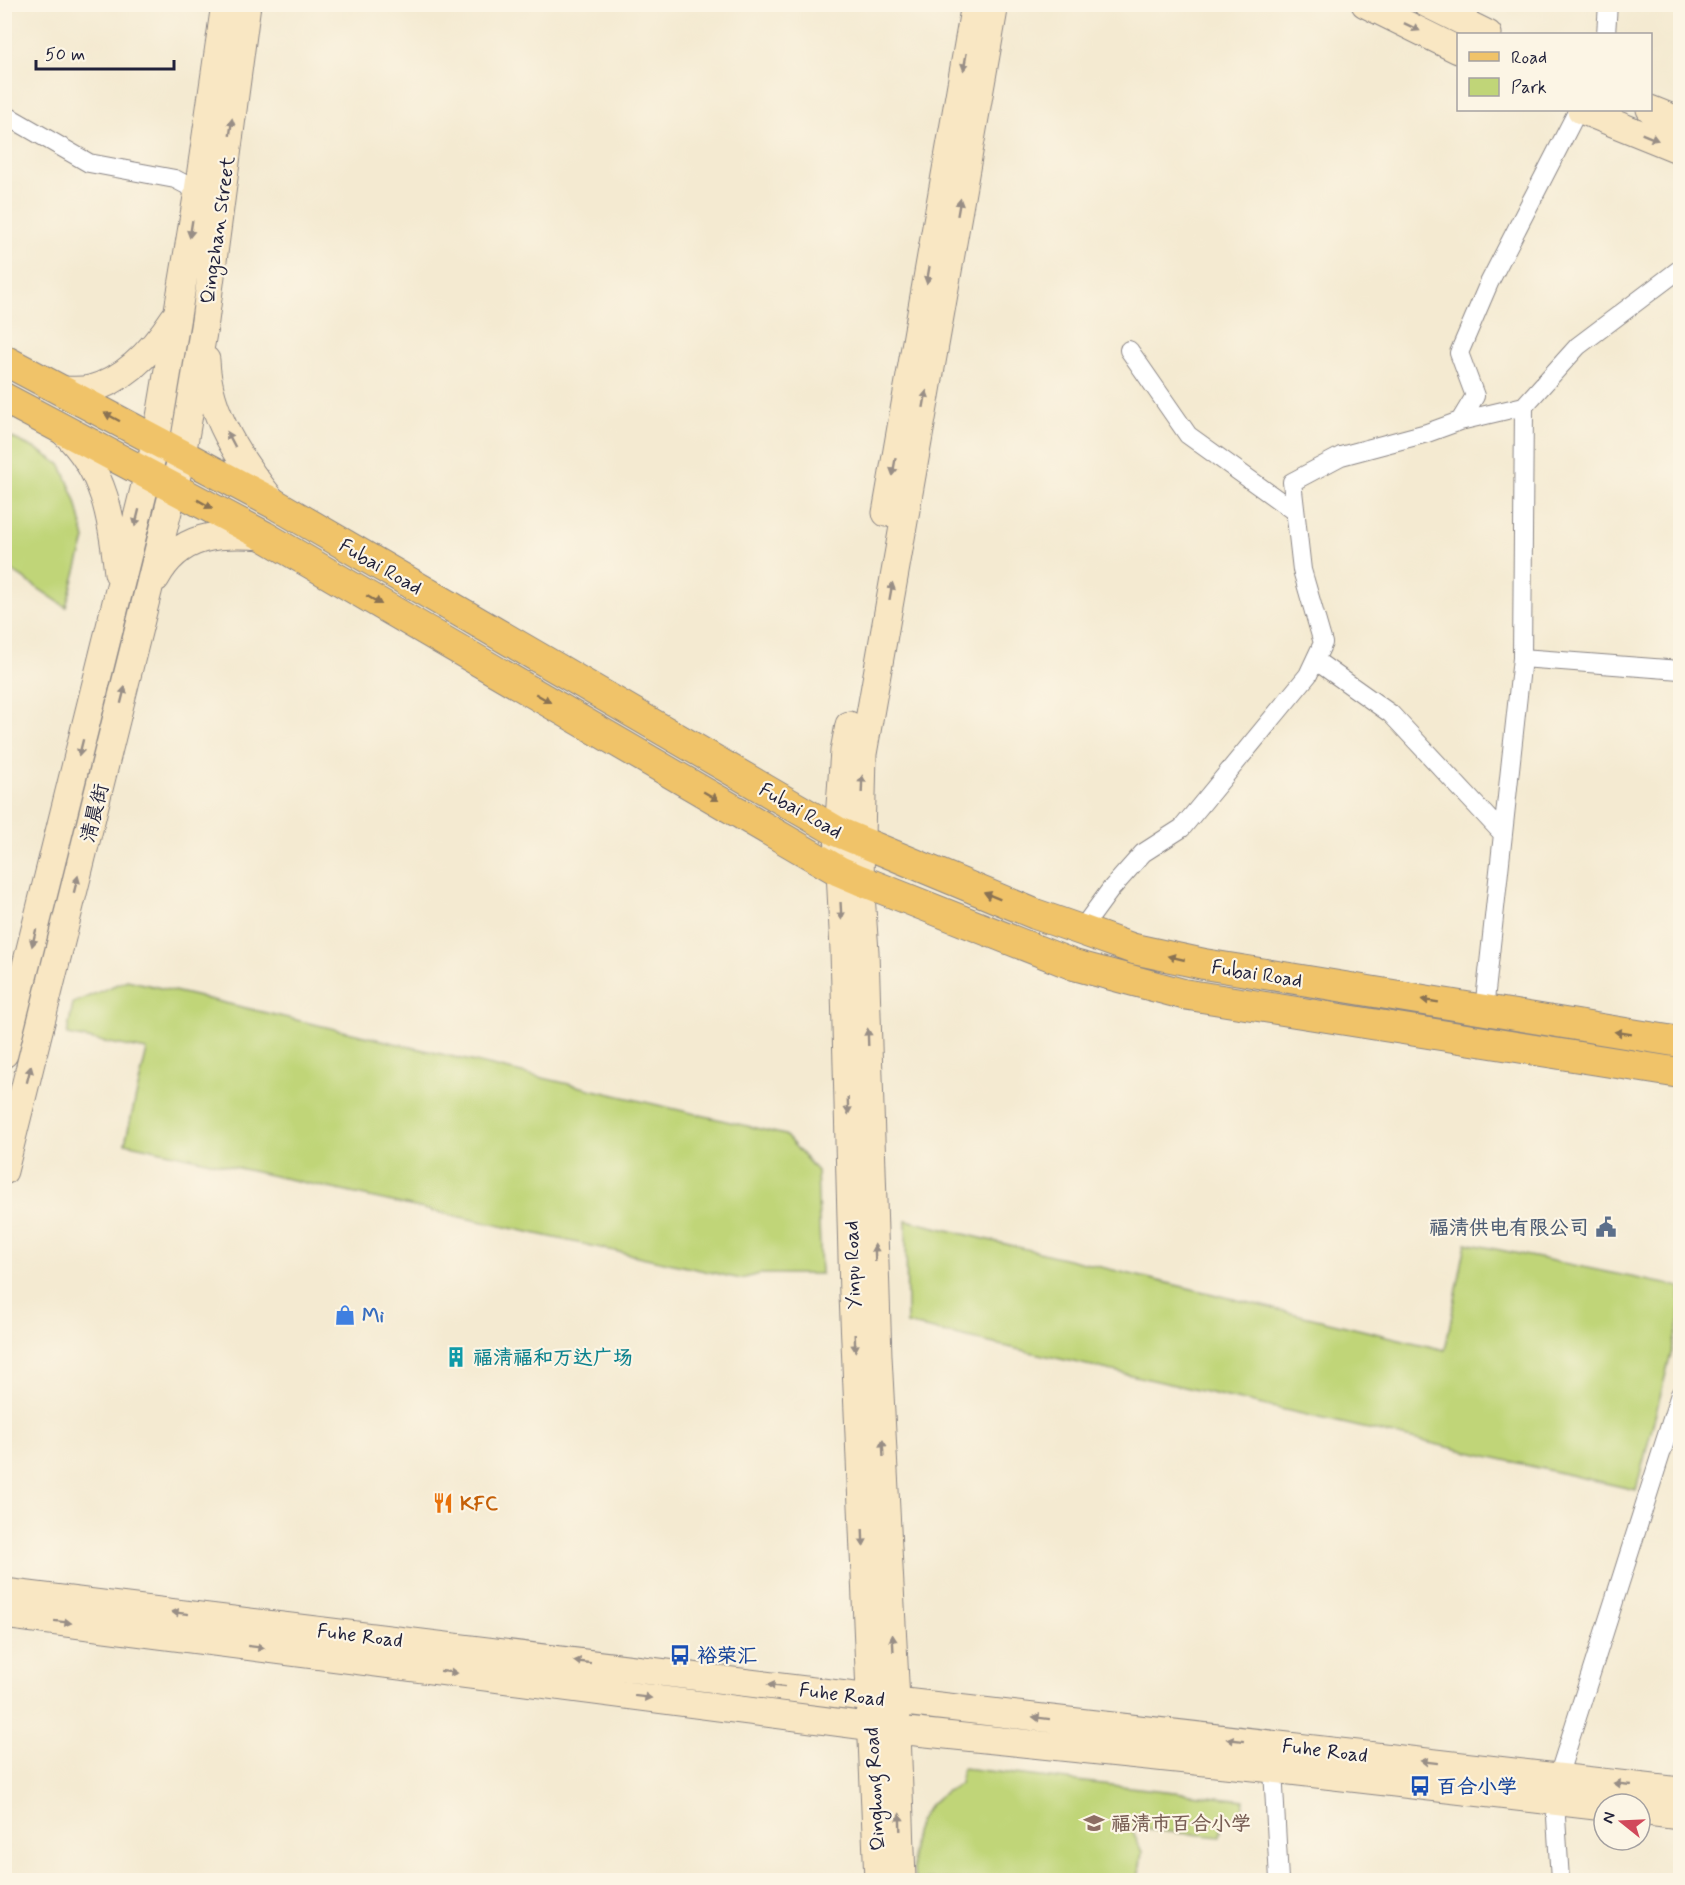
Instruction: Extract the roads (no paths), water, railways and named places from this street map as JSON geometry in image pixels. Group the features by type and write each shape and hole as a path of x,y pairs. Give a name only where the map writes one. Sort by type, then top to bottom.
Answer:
{"main road":[{"name":"Fubai Road","path":"4,360 275,504 848,837 1035,914 1134,948 1204,964 1680,1042"},
{"name":"Fubai Road","path":"4,398 264,536 849,875 1074,965 1183,994 1680,1073"}],"street":[{"name":"Qingzhan Street","path":"156,441 198,191 225,4"},
{"name":"Qingzhan Street","path":"182,455 205,321 248,4"},
{"path":"848,837 844,751 975,4"},
{"path":"848,837 995,4"},
{"path":"1365,4 1457,50"},
{"path":"1427,4 1486,33"},
{"path":"1606,33 1608,4"},
{"path":"1652,110 1680,121"},
{"path":"1460,421 1475,396 1459,353 1490,283 1579,111"},
{"path":"1582,111 1680,150"},
{"path":"4,114 89,163 175,179 198,191"},
{"path":"1082,930 1112,889 1143,853 1182,828 1308,675 1323,643 1302,570 1292,482 1341,456 1427,433 1460,421 1524,406 1578,346 1680,269"},
{"path":"62,390 89,389 110,381 137,362 160,339 178,311"},
{"path":"205,321 207,376 214,407 251,475 275,504"},
{"path":"1129,350 1188,435 1296,512"},
{"path":"1484,1010 1522,658 1524,406"},
{"path":"58,426 78,445 96,472 109,512 120,588"},
{"name":"清晨街","path":"4,1054 11,1002 120,588 156,441"},
{"name":"清晨街","path":"4,1171 182,455"},
{"path":"148,592 164,562 184,547 208,536 231,534 264,536"},
{"path":"1522,658 1680,670"},
{"path":"1315,660 1391,714 1503,834"},
{"name":"Yinpu Road","path":"848,837 849,875 844,950 853,1295 870,1698"},
{"name":"Yinpu Road","path":"849,875 865,952 878,1356 896,1701"},
{"path":"1560,1881 1557,1789 1680,1394"},
{"name":"Fuhe Road","path":"4,1592 896,1701 1557,1789 1592,1802"},
{"name":"Fuhe Road","path":"4,1614 884,1728 1273,1769 1557,1789 1680,1791"},
{"name":"Qinghong Road","path":"870,1698 884,1728 902,1881"},
{"name":"Qinghong Road","path":"878,1881 884,1728 896,1701"},
{"path":"1273,1769 1279,1881"},
{"path":"1652,1812 1680,1816"}],"place":[{"name":"福清供电有限公司","path":"1606,1227"},
{"name":"Mi","path":"345,1315"},
{"name":"福清福和万达广场","path":"456,1357"},
{"name":"KFC","path":"443,1503"},
{"name":"裕荣汇","path":"680,1655"},
{"name":"百合小学","path":"1420,1786"},
{"name":"福清市百合小学","path":"1094,1823"}]}
